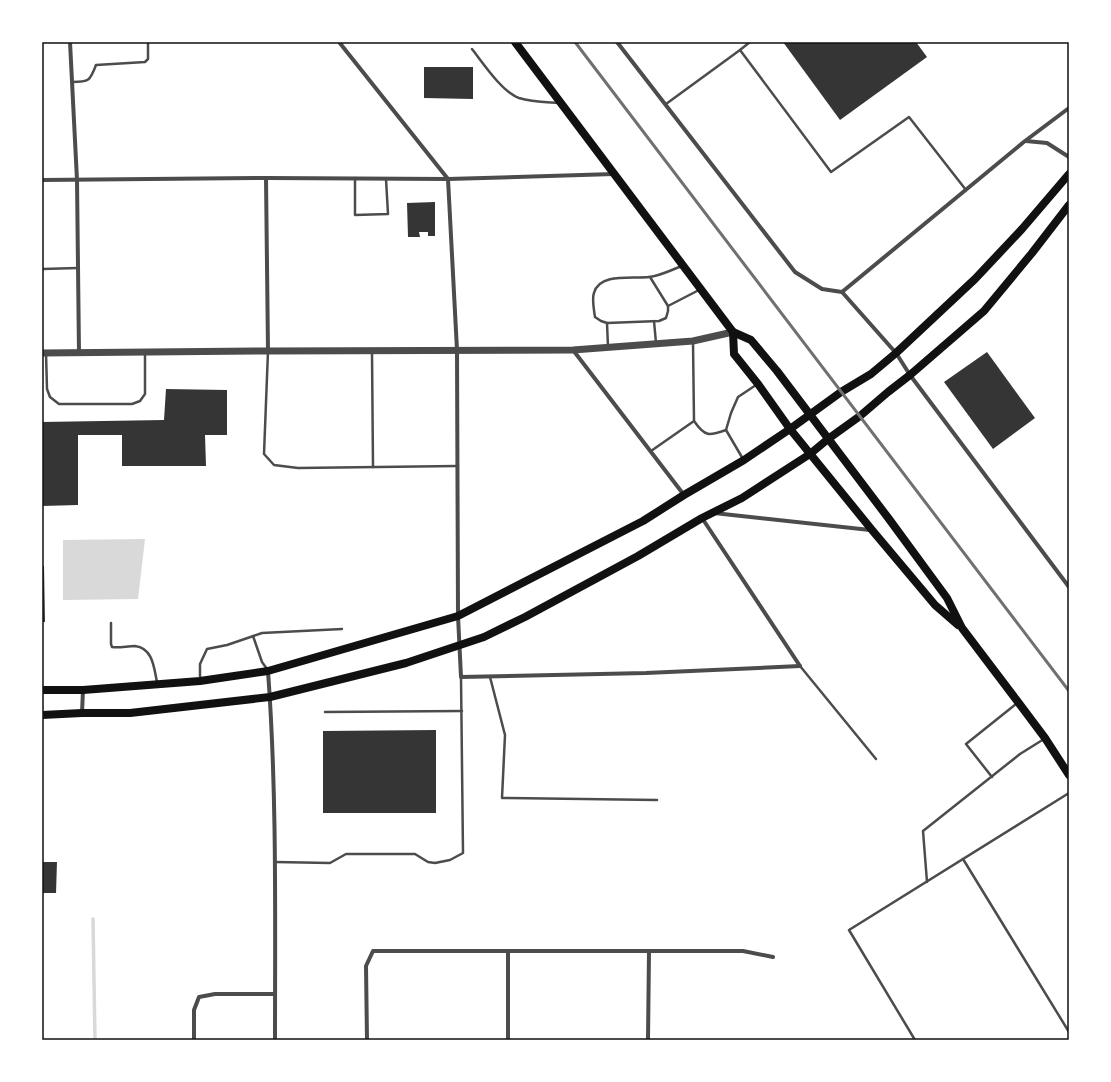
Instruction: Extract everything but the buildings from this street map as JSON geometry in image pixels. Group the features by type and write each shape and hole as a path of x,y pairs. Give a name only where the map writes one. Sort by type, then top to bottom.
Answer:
{"main road":[{"path":"515,42 733,332 751,340 810,414 947,598 962,628 1045,738 1069,775"},
{"path":"42,690 83,690 200,681 268,671 458,616 643,521 744,460 841,392 871,374 896,353 975,279 1022,229 1069,174"},
{"path":"42,715 130,713 270,697 406,663 484,636 525,617 638,556 702,518 742,498 810,454 860,416 984,311 1032,253 1069,204"},
{"path":"733,332 734,354 758,384 790,429 935,605 962,628"}],"street":[{"path":"70,42 77,180 79,353"},
{"path":"340,42 448,179 457,350 458,616 461,678 646,673 800,666"},
{"path":"616,42 795,272 822,289 842,292 896,353 910,374 1069,587"},
{"path":"842,292 1025,141 1069,108"},
{"path":"1025,141 1047,143 1069,157"},
{"path":"42,180 266,178 448,179 615,174"},
{"path":"266,178 268,351"},
{"path":"44,353 573,350 693,341 733,332"},
{"path":"573,350 684,495"},
{"path":"712,513 872,530"},
{"path":"702,518 800,666"},
{"path":"268,671 275,862 275,1040"},
{"path":"82,713 83,690"},
{"path":"366,1040 366,966 373,951 743,951 773,957"},
{"path":"508,951 508,1040"},
{"path":"648,1040 649,951"},
{"path":"194,1040 194,1010 199,997 215,994 275,994"}],"lane":[{"path":"72,82 83,82 88,80 96,65 145,62 148,59 148,42"},
{"path":"665,105 750,42"},
{"path":"472,49 488,71 510,93 533,101 561,103"},
{"path":"740,50 831,172 909,117 966,190"},
{"path":"354,178 355,215 388,214 386,179"},
{"path":"650,277 668,306 666,318 659,321 607,323 595,317 593,293 596,287 602,282 611,279 650,277 683,265"},
{"path":"42,269 78,268"},
{"path":"668,306 701,289"},
{"path":"654,321 656,344"},
{"path":"607,323 608,348"},
{"path":"693,341 694,421 701,431 712,435 726,430"},
{"path":"268,351 264,454 274,465 298,468 458,466"},
{"path":"372,351 373,467"},
{"path":"44,353 47,388 50,397 59,404 132,404 140,401 145,394 145,352"},
{"path":"744,460 726,430 730,413 738,397 758,384"},
{"path":"651,451 694,421"},
{"path":"111,623 112,647 119,648 136,646 146,649 152,659 157,684"},
{"path":"200,681 200,664 208,649 227,645 262,633 342,629"},
{"path":"253,636 262,662 268,671"},
{"path":"800,666 876,760"},
{"path":"490,677 505,736 502,798 658,800"},
{"path":"275,862 330,863 346,854 416,854 428,862 435,862 450,860 463,853 461,678"},
{"path":"992,777 966,744 1018,702"},
{"path":"325,712 462,711"},
{"path":"926,882 923,831 1020,754 1045,738"},
{"path":"915,1040 849,930 1069,793"},
{"path":"963,858 1069,1032"}],"shaded area":[{"path":"145,539 138,599 63,600 63,540"}],"waterway":[{"path":"93,919 95,1040"}],"railway":[{"path":"575,42 1069,691"}]}
